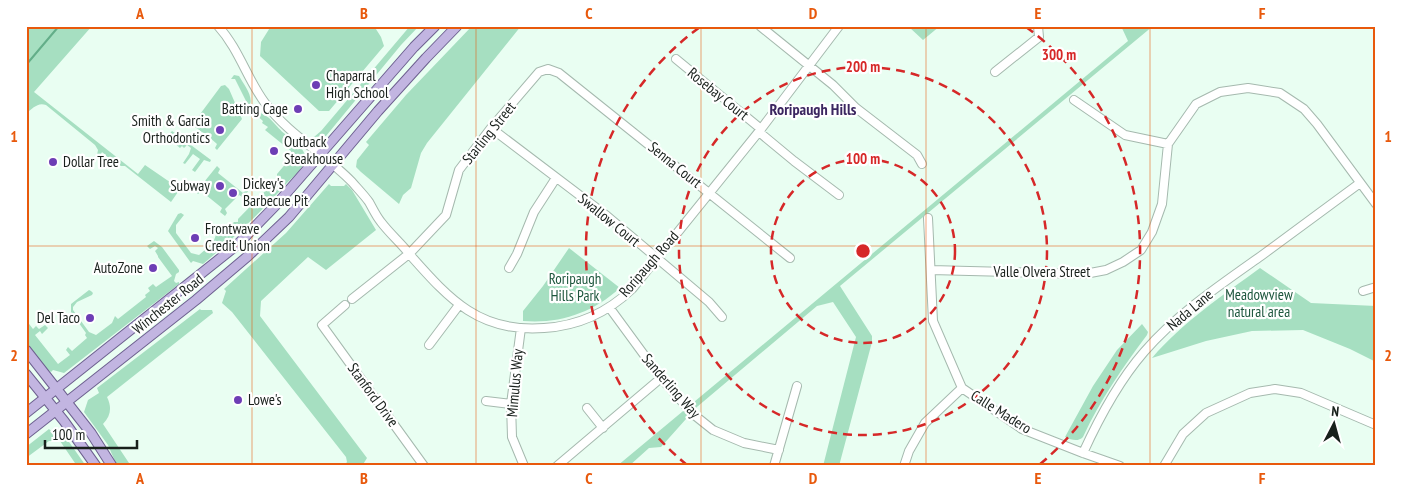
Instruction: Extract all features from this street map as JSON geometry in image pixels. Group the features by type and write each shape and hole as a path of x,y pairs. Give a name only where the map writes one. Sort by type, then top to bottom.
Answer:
{"main road":[{"name":"Winchester Road","path":"26,413 237,245 276,205 414,47 435,26"},
{"name":"Winchester Road","path":"26,434 196,300 248,256 288,217 426,58 457,26"},
{"path":"26,350 91,433 112,466"},
{"path":"26,374 96,466"}],"street":[{"name":"Roripaugh Road","path":"218,26 238,53 265,102 281,121 344,175 363,196 380,221 433,281 459,305 474,314 490,321 521,328 537,329 578,323 609,307 632,289 760,130 839,26"},
{"path":"760,26 810,66 856,108 917,155 922,164"},
{"path":"995,72 1038,37 1038,26"},
{"name":"Rosebay Court","path":"676,59 794,161 839,195"},
{"name":"Starling Street","path":"352,299 410,253 446,215 460,170 490,128 539,72 548,69 559,73"},
{"name":"Senna Court","path":"559,73 790,258"},
{"name":"Valle Olvera Street","path":"931,270 1085,274 1106,270 1122,262 1141,250 1152,232 1162,204 1168,144 1196,104 1215,93 1248,88 1280,93 1304,109 1376,204"},
{"path":"1074,100 1125,135 1168,144"},
{"name":"Swallow Court","path":"490,128 607,216 710,302 722,317"},
{"path":"509,268 517,254 534,212 556,178"},
{"name":"Nada Lane","path":"1082,453 1097,422 1128,374 1144,353 1167,329 1227,280 1360,183"},
{"name":"Calle Madero","path":"928,218 933,321 962,388 1022,429 1120,466"},
{"path":"1363,292 1376,287"},
{"name":"Stanford Drive","path":"345,305 322,325 424,466"},
{"path":"429,345 459,305"},
{"name":"Sanderling Way","path":"609,307 661,378 689,410 713,430 744,443 779,450"},
{"name":"Mimulus Way","path":"521,328 511,404 512,437 524,466"},
{"path":"557,466 661,378"},
{"path":"774,466 797,386"},
{"path":"904,466 909,451 925,422 962,388"},
{"path":"1164,466 1183,434 1206,412 1250,393 1275,388 1301,393 1376,425"},
{"path":"486,401 511,404"},
{"path":"587,408 603,428"}],"green space":[{"path":"26,26 92,26 34,92 138,174 145,165 180,189 171,202 125,166 117,166 102,152 100,156 97,155 98,150 95,145 46,105 38,105 26,113"},
{"path":"271,26 374,26 384,46 329,111 319,111 260,56 261,42"},
{"path":"410,26 419,26 326,136 314,137 321,131"},
{"path":"472,26 521,26 427,143 421,153 411,188 403,195 399,204 356,167 357,160 369,145 366,142 406,95"},
{"path":"910,26 940,26 923,40"},
{"path":"1121,26 1153,26 840,286 872,336 872,342 839,466 823,466 856,337 833,302 817,306 685,417 686,419 661,447 649,448 629,466 617,466 1128,41"},
{"path":"234,75 239,76 249,92 251,101 247,109 245,108 248,105 235,79 231,79"},
{"path":"225,85 229,89 242,119 217,150 215,148 217,144 209,137 205,140 206,135 195,127 193,128 192,125 221,86"},
{"path":"259,113 269,118 301,148 305,156 304,163 297,173 246,226 225,245 203,264 193,261 191,263 168,231 178,214 184,215 176,225 176,233 191,253 199,255 213,243 217,232 222,234 234,222 238,222 238,219 277,179 277,174 288,161 286,160 291,151 265,130 268,127 256,115"},
{"path":"172,131 211,160 210,162 204,160 195,172 192,170 200,159 193,154 185,164 183,163 191,148 187,145 184,148 182,146 180,148 167,137"},
{"path":"217,166 220,169 218,173 243,193 246,190 248,191 244,198 239,195 225,209 227,213 225,216 220,212 222,208 201,191 198,194 196,192"},
{"path":"329,184 331,186 344,186 346,184 352,190 376,230 326,270 308,257 261,301 260,316 367,458 362,466 344,466 347,462 346,457 232,312 222,303 226,291 224,289 286,233"},
{"path":"154,241 162,247 179,270 174,281 176,283 179,282 179,284 64,373 53,370 51,372 44,367 26,344 26,320 33,329 36,326 39,329 45,325 48,328 42,334 40,331 35,335 58,364 70,355 66,350 68,347 72,351 87,338 86,333 71,312 71,304 89,290 93,293 92,295 77,302 73,310 89,332 96,335 112,323 115,316 118,319 146,297 145,295 150,291 148,288 153,284 156,287 172,276 155,251 158,248 155,246 150,249 147,246"},
{"name":"Roripaugh Hills Park","path":"569,248 620,288 598,304 575,315 550,321 523,321 523,311"},
{"name":"Meadowview natural area","path":"1260,268 1311,303 1376,306 1376,362 1303,330 1252,331 1206,341 1152,358 1190,321"},
{"path":"200,309 212,310 213,313 107,397 110,411 108,418 103,424 131,466 117,466 108,445 84,412 88,400 99,393 97,388"},
{"path":"1142,324 1148,332 1147,335 1112,384 1083,437 1075,440 1065,437 1093,386 1117,350"},
{"path":"49,429 62,432 86,466 77,466 60,441 49,441 26,458 26,447"}],"waterway":[{"path":"26,65 59,26"}],"place":[{"name":"Chaparral High School","path":"316,85"},
{"name":"Batting Cage","path":"298,109"},
{"name":"Smith & Garcia Orthodontics","path":"220,130"},
{"name":"Outback Steakhouse","path":"274,151"},
{"name":"Dollar Tree","path":"53,162"},
{"name":"Subway","path":"220,186"},
{"name":"Dickey's Barbecue Pit","path":"233,193"},
{"name":"Frontwave Credit Union","path":"195,238"},
{"name":"AutoZone","path":"153,268"},
{"name":"Del Taco","path":"90,318"},
{"name":"Lowe's","path":"238,400"}],"district":[{"name":"Roripaugh Hills","path":"813,109"}]}
